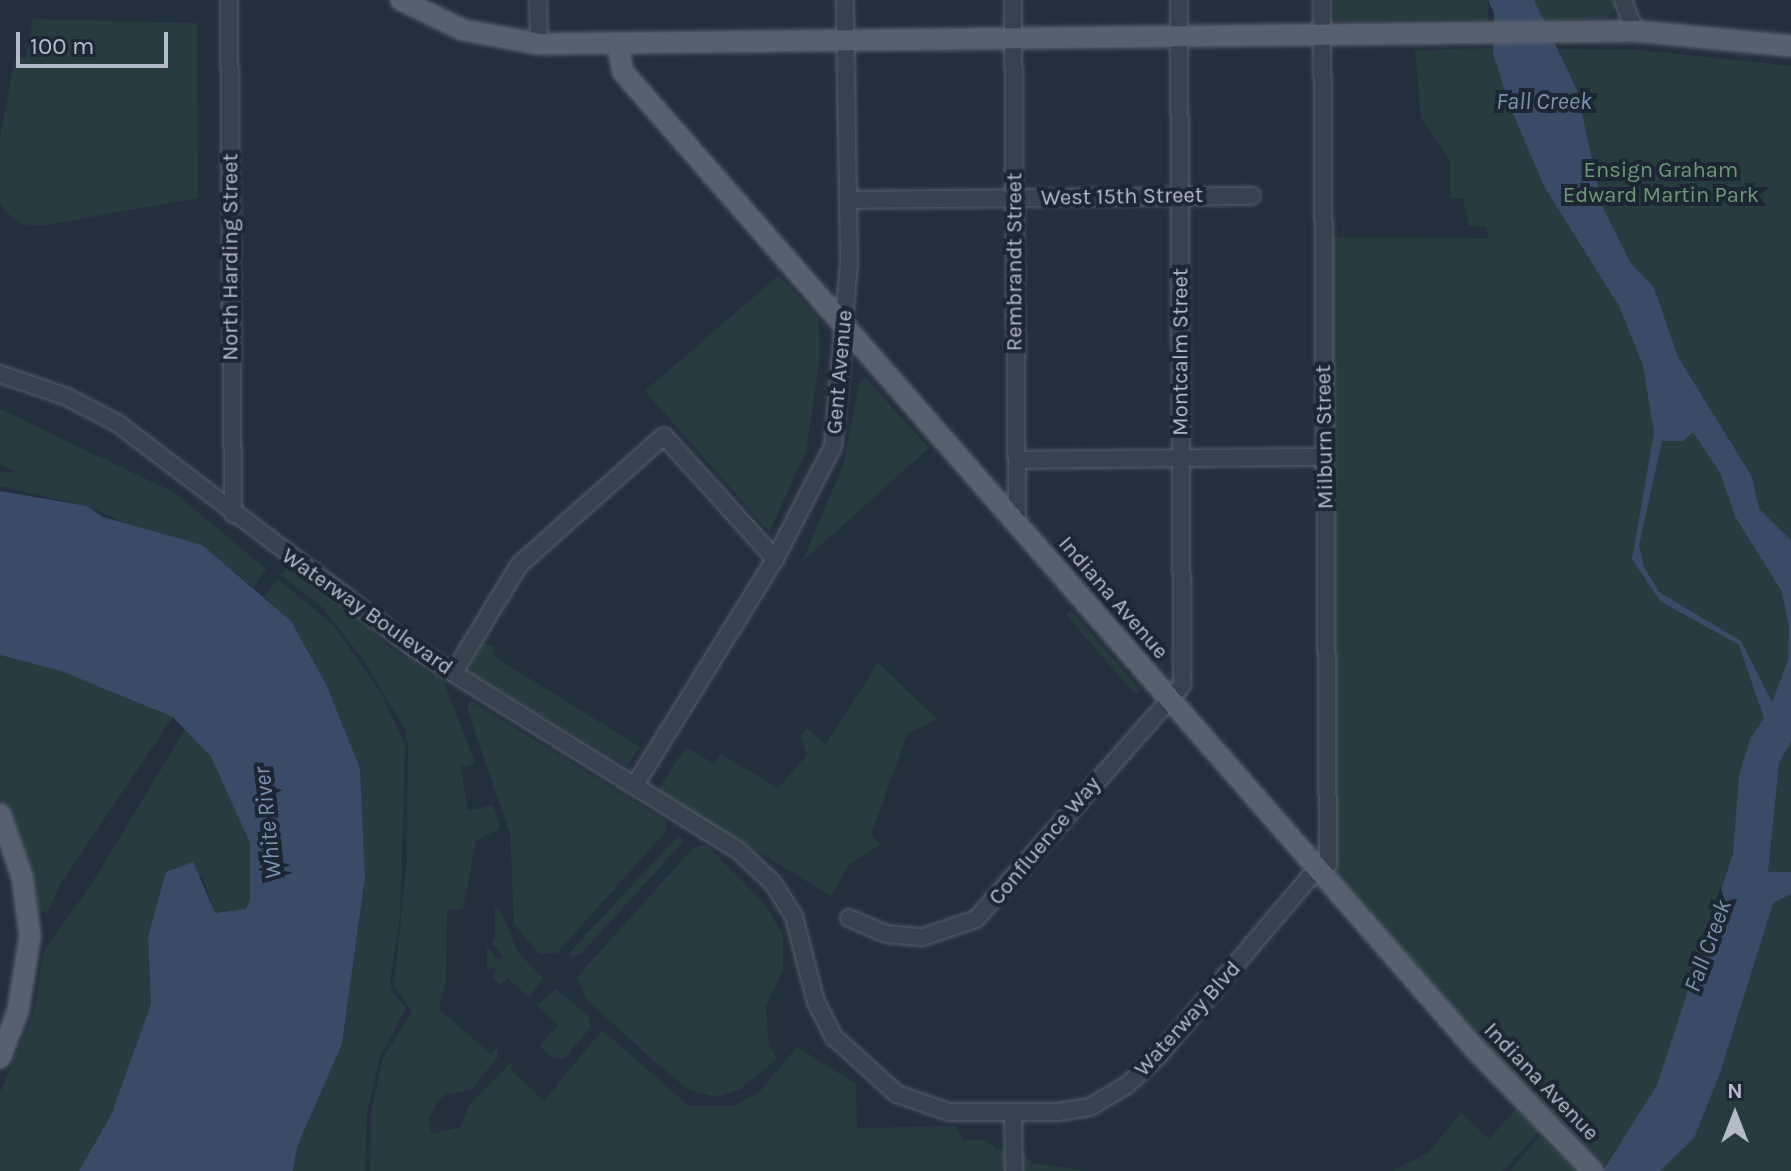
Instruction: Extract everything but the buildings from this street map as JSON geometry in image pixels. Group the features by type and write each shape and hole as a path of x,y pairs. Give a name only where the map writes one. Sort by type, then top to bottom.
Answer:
{"main road":[{"path":"401,0 463,30 539,44 1635,31 1791,46"},
{"name":"Indiana Avenue","path":"617,43 623,72 1319,870 1593,1171"},
{"path":"0,814 22,876 30,955 18,1011 0,1058"}],"street":[{"name":"North Harding Street","path":"229,0 233,514"},
{"path":"538,0 539,44"},
{"name":"Gent Avenue","path":"635,785 775,559 833,446 845,326 849,200 845,0"},
{"name":"Rembrandt Street","path":"1013,0 1017,525"},
{"name":"Montcalm Street","path":"1171,700 1182,685 1179,0"},
{"name":"Milburn Street","path":"1319,870 1328,864 1322,0"},
{"path":"1623,0 1635,31"},
{"name":"West 15th Street","path":"849,200 1252,196"},
{"name":"Waterway Boulevard","path":"0,374 67,397 117,423 233,514 454,672 738,850"},
{"path":"454,672 519,565 664,436 775,559"},
{"path":"1017,460 1324,457"},
{"name":"Confluence Way","path":"849,918 886,934 923,937 976,919 1000,897 1151,715 1171,700"},
{"name":"Waterway Blvd","path":"738,850 773,883 794,917 816,1002 834,1037 897,1094 949,1112 1090,1107 1127,1085 1158,1056 1319,870"},
{"path":"1013,1112 1014,1171"}],"green space":[{"path":"1334,0 1488,0 1488,20 1334,20"},
{"path":"1534,0 1615,0 1617,6 1608,18 1542,20"},
{"path":"33,19 197,23 198,198 40,226 21,224 6,212 0,204 0,138 15,57 26,58"},
{"name":"Ensign Graham Edward Martin Park","path":"1415,50 1640,50 1791,66 1791,1171 1622,1171 1612,1160 1607,1166 1509,1071 1337,876 1330,237 1488,238 1487,227 1469,226 1463,198 1450,198 1450,160 1421,118"},
{"path":"779,275 819,319 819,364 806,452 769,532 645,391"},
{"path":"865,377 929,448 802,562 844,463 859,383"},
{"path":"0,409 175,493 266,569 254,588 237,573 87,506 0,486 0,472 17,472 0,465"},
{"path":"288,567 367,624 390,648 443,680 475,763 461,767 468,811 493,805 498,821 499,829 476,841 463,909 447,910 446,980 439,1009 491,1054 497,1047 498,1057 471,1090 447,1094 436,1103 429,1119 431,1134 461,1127 469,1105 513,1061 511,1070 544,1101 602,1030 689,1106 735,1106 760,1091 797,1047 856,1084 857,1128 956,1126 963,1141 984,1139 996,1149 1022,1152 1033,1163 1087,1171 370,1171 371,1113 383,1058 412,1012 394,984 407,861 408,747 405,729 363,659 320,605 280,575"},
{"path":"278,579 333,625 381,693 405,745 400,916 390,981 392,992 406,1008 381,1054 367,1111 365,1171 293,1171 297,1147 342,1044 365,877 360,768 326,684 291,621 264,597"},
{"path":"1071,610 1141,690 1135,695 1066,615"},
{"path":"483,643 495,647 493,656 640,747 627,766 472,674 469,664"},
{"path":"0,655 61,671 173,717 61,883 47,913 38,912 32,867 0,798"},
{"path":"878,663 937,719 907,734 871,835 880,845 850,864 831,896 657,791 686,747 714,764 721,754 778,788 807,755 801,736 806,728 826,744"},
{"path":"470,700 666,821 666,831 557,953 539,954 514,924 510,833 467,709"},
{"path":"185,730 211,757 250,843 250,899 246,909 215,913 202,875 148,937 151,1004 111,1115 79,1171 0,1171 0,1092 33,1015 44,950 87,891"},
{"path":"679,835 684,841 581,954 571,958 570,952"},
{"path":"707,845 764,903 783,935 783,970 766,1007 769,1045 777,1059 739,1090 716,1097 689,1090 654,1061 585,998 577,977 694,847"},
{"path":"495,908 500,909 517,951 543,978 529,998 508,978 501,985 492,978 498,966 487,970 487,947 498,960 503,958 491,941 495,940"},
{"path":"555,989 589,1016 590,1028 564,1059 554,1059 540,1046 558,1025 537,1005"},
{"path":"1516,1108 1539,1131 1503,1171 1392,1171 1428,1153 1461,1112 1489,1139"},
{"path":"1540,1136 1544,1139 1575,1171 1510,1171"}],"water":[{"name":"Fall Creek","path":"1488,0 1534,0 1577,90 1602,206 1630,262 1654,288 1678,357 1752,477 1759,509 1791,540 1791,742 1779,763 1768,872 1791,872 1791,894 1773,903 1720,1073 1694,1138 1660,1171 1603,1171 1657,1085 1733,854 1739,776 1750,739 1764,718 1739,645 1660,601 1632,559 1654,433 1643,365 1619,306 1544,186 1509,104 1493,53 1494,13","holes":["1693,432 1720,473 1736,518 1782,592 1789,628 1788,661 1772,702 1741,641 1659,592 1644,567 1639,546 1662,441 1683,441"]},
{"name":"White River","path":"0,491 87,506 103,517 202,545 291,621 326,684 360,768 365,877 342,1044 297,1147 293,1171 79,1171 111,1115 151,1004 148,937 166,872 193,862 215,913 246,909 250,899 250,843 211,757 173,717 61,671 0,655"}]}
